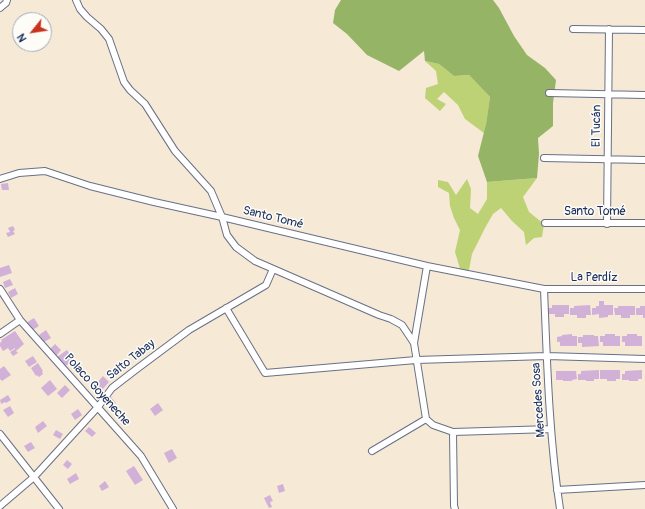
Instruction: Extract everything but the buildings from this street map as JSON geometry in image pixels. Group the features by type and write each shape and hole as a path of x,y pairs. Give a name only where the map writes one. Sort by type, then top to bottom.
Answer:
{"street":[{"path":"0,8 6,3 7,0"},
{"path":"76,0 80,9 109,39 124,82 145,104 175,151 211,191 222,217 227,235 236,247 255,261 391,319 402,326 414,343"},
{"path":"573,29 645,30"},
{"name":"El Tucán","path":"607,224 609,29"},
{"path":"549,93 645,95"},
{"path":"544,158 645,160"},
{"name":"Santo Tomé","path":"0,179 19,173 45,171 90,186 154,202 427,266 544,289"},
{"name":"Santo Tomé","path":"545,223 645,224"},
{"path":"427,266 414,343 426,418 433,425 453,432 551,429"},
{"name":"Salto Tabay","path":"0,506 34,477 98,407 112,388 189,330 266,286 273,269"},
{"name":"Polaco Goyeneche","path":"0,289 20,320 141,456 173,509"},
{"name":"La Perdíz","path":"544,289 645,289"},
{"name":"Mercedes Sosa","path":"544,289 551,429 560,509"},
{"path":"226,308 265,373 416,360 547,356 645,359"},
{"path":"0,334 20,320"},
{"path":"372,451 426,418"},
{"path":"453,432 455,509"},
{"path":"0,434 59,509"},
{"path":"557,490 645,485"}],"green space":[{"path":"341,0 493,0 527,55 545,68 556,80 553,103 553,126 538,138 539,154 537,178 487,182 478,156 486,124 490,97 469,75 454,76 439,64 425,61 424,51 399,71 367,55 347,34 333,23 335,10"},
{"path":"425,61 439,64 454,76 469,75 490,97 484,133 465,119 458,105 444,92 437,99 446,104 440,111 425,98 426,88 438,84 436,71"},
{"path":"537,178 523,197 529,212 544,224 542,237 534,238 526,245 524,232 501,208 493,214 485,228 472,254 469,270 461,272 455,252 460,230 450,206 449,193 438,187 438,180 448,182 456,195 467,179 471,189 470,208 478,214 487,199 487,182"}]}
